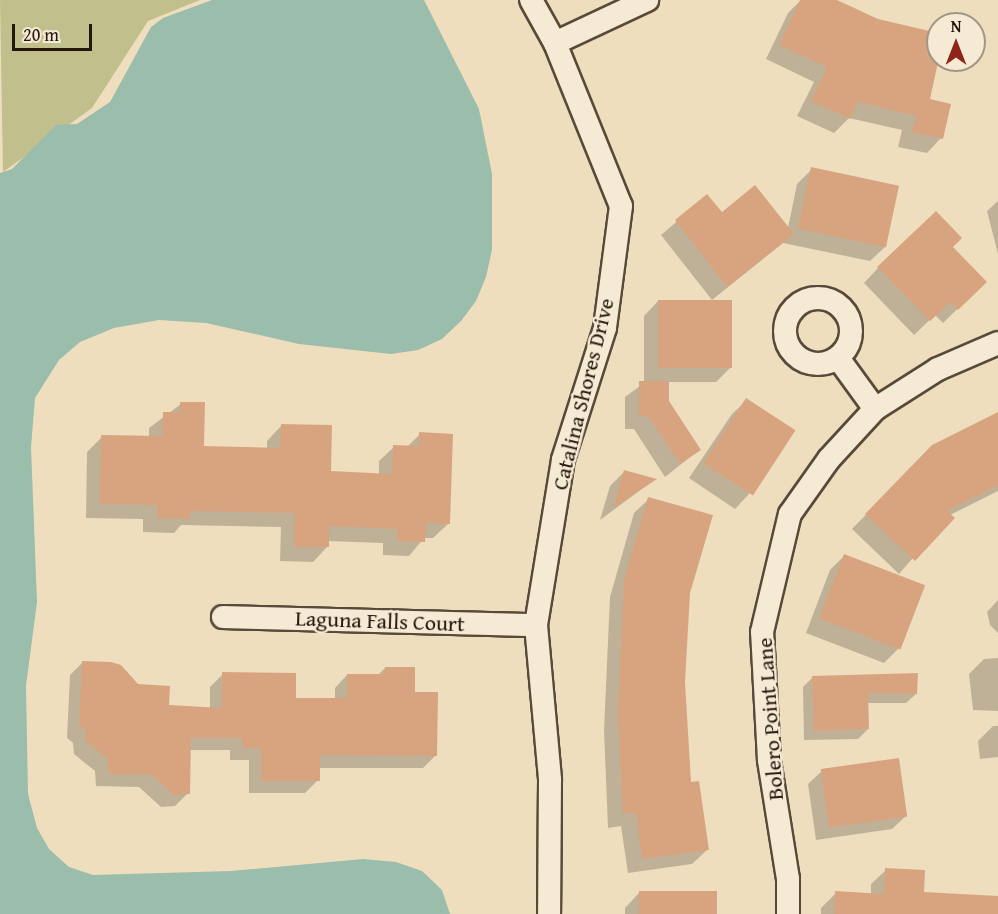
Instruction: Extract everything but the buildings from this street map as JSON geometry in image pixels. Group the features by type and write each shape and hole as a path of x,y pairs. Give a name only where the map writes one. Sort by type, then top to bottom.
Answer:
{"street":[{"name":"Catalina Shores Drive","path":"531,0 555,43 621,206 605,328 563,460 536,626 550,780 549,914"},
{"path":"555,43 648,0"},
{"name":"Bolero Point Lane","path":"788,914 788,879 769,760 762,632 790,514 829,459 875,409 938,369 998,343"},
{"path":"838,358 875,409"},
{"name":"Laguna Falls Court","path":"223,617 536,626"}],"shaded area":[{"path":"0,0 200,0 148,21 92,108 3,172"},
{"path":"212,0 424,0 479,109 492,174 492,250 486,277 476,301 461,321 442,339 418,350 391,354 299,344 206,323 159,320 114,328 80,342 59,360 35,398 31,447 37,602 26,686 28,794 37,828 49,849 69,867 93,875 231,871 363,859 396,862 422,871 442,890 450,914 0,914 0,173 12,169 56,125 77,124 110,102 151,27 163,18"}]}
